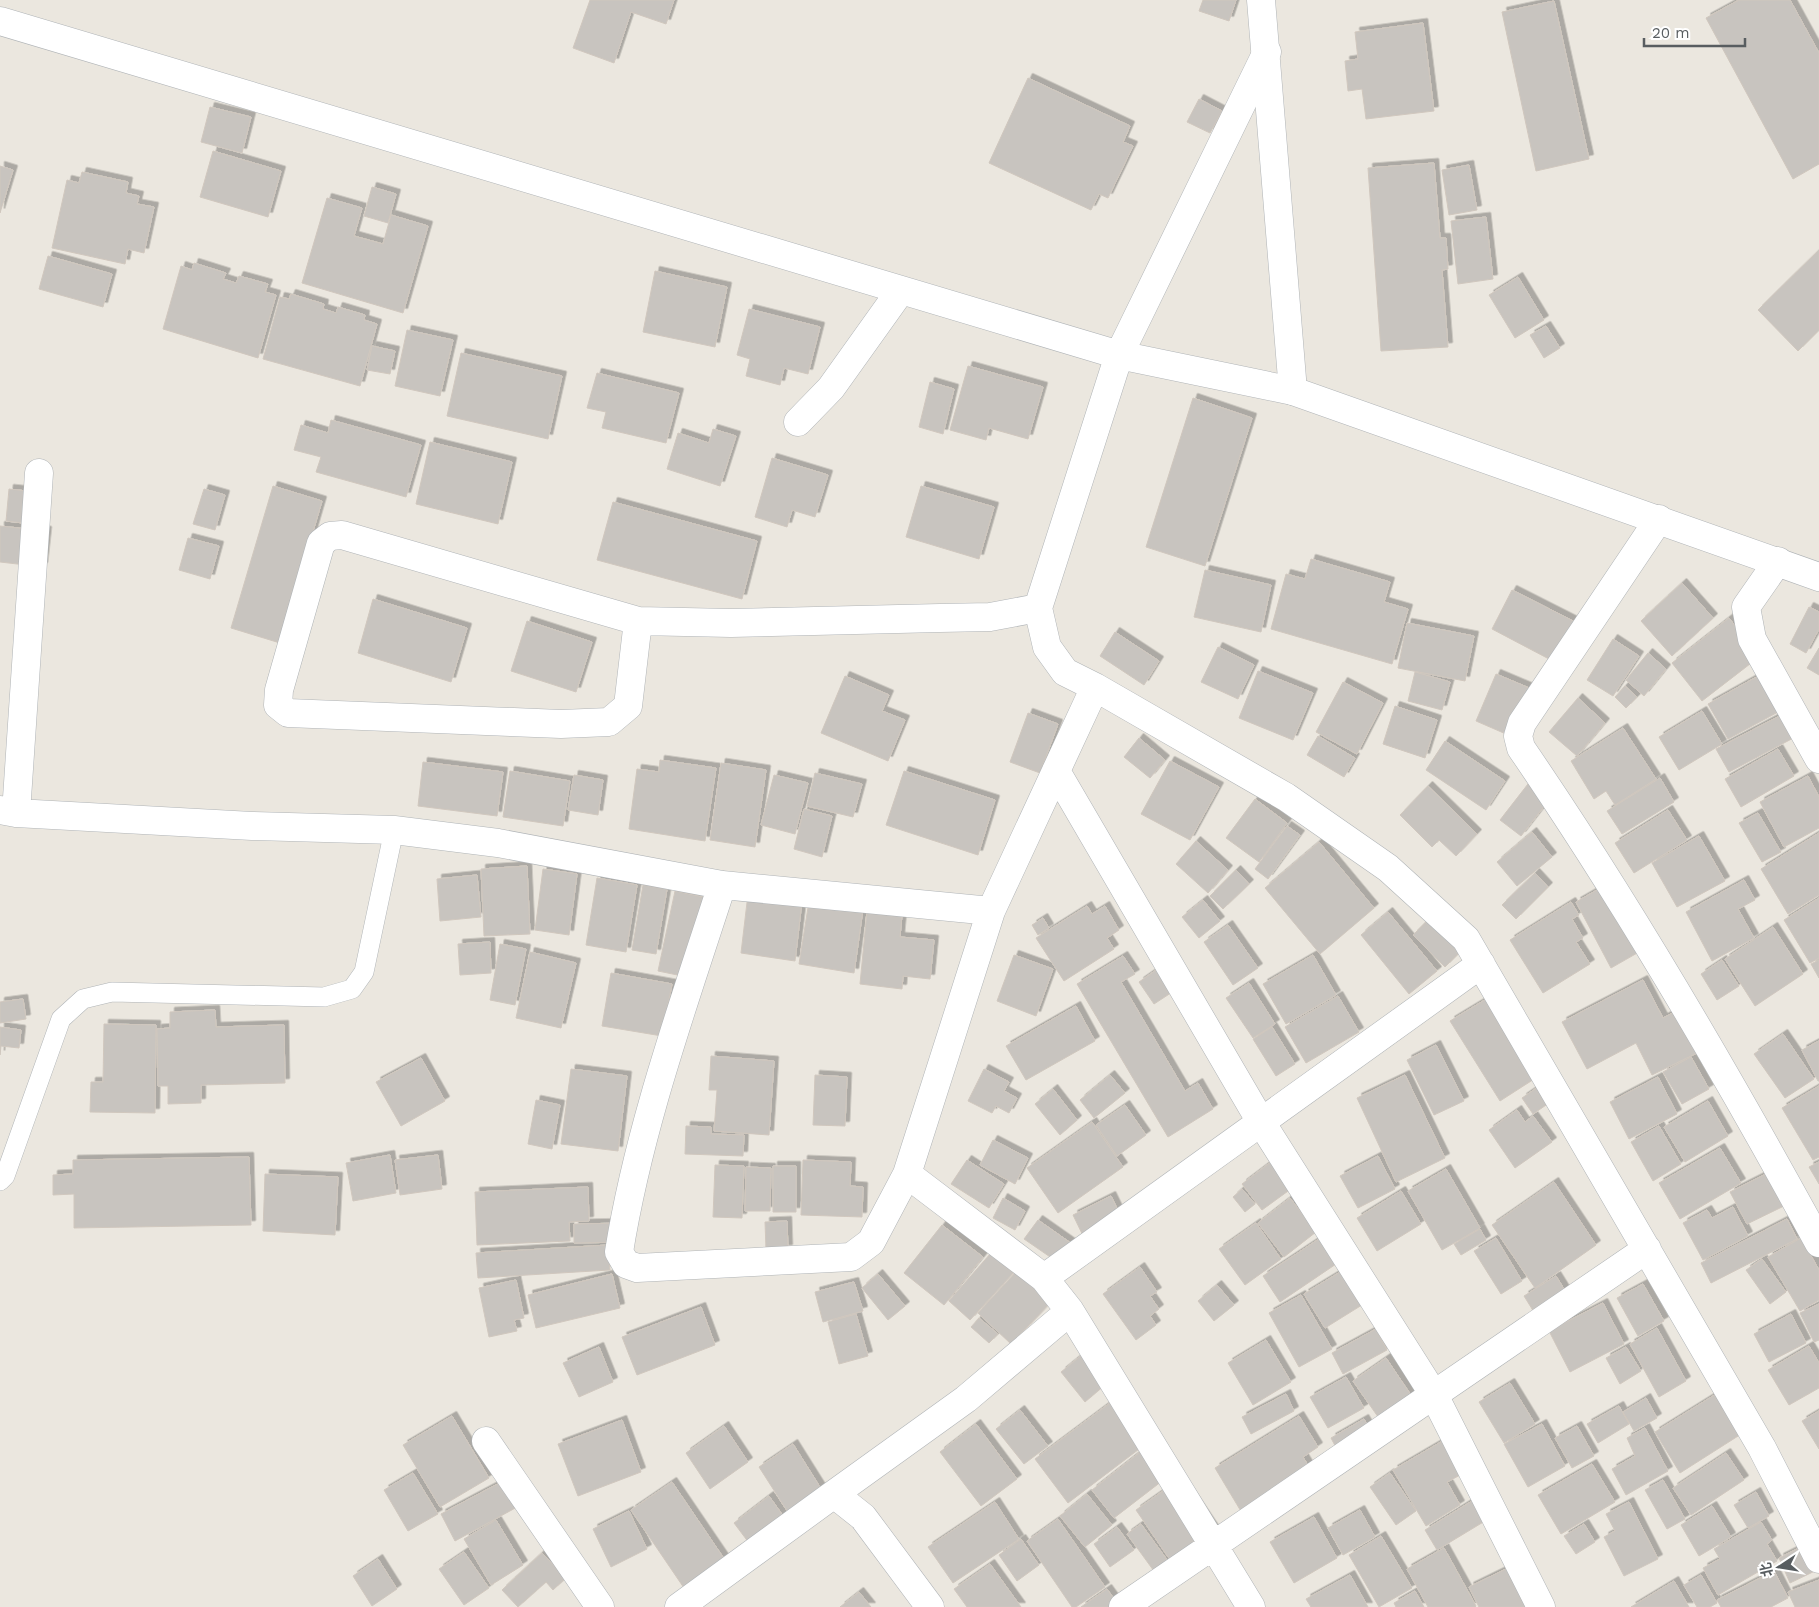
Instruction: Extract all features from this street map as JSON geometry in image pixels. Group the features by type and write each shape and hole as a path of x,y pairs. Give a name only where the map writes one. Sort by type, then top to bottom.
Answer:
{"street":[{"path":"1261,0 1267,52 1293,391"},
{"path":"0,21 1119,355 1293,391 1819,577"},
{"path":"1267,52 1119,355 1038,608 1047,647 1064,672 1095,687 1286,796 1388,868 1466,939 1762,1448 1819,1560"},
{"path":"798,422 831,388 902,290"},
{"path":"39,473 8,811 252,826 394,830 498,843 722,885 991,910"},
{"path":"1659,519 1522,723 1518,736 1521,748 1582,837 1747,1111 1819,1243"},
{"path":"638,621 628,706 609,722 561,724 288,713 278,705 279,690 321,543 330,536 342,534 638,621 731,623 940,618 990,616 1038,608"},
{"path":"1778,561 1746,606 1752,639 1819,759"},
{"path":"722,885 678,1019 636,1166 619,1252 626,1264 637,1268 851,1257 871,1242 907,1174 991,910 1095,687"},
{"path":"1056,771 1261,1122 1434,1395 1540,1607"},
{"path":"1044,1278 1481,964"},
{"path":"907,1174 1044,1278 1070,1311 1251,1607"},
{"path":"1123,1607 1214,1547 1648,1249"},
{"path":"680,1607 966,1399 1070,1311"},
{"path":"486,1441 600,1607"},
{"path":"834,1494 863,1517 930,1607"}],"lane":[{"path":"0,1181 5,1176 61,1019 83,999 112,992 324,997 352,988 364,972 394,830"}],"building":[{"path":"590,0 674,0 666,24 631,12 614,63 573,48"},
{"path":"1203,0 1236,0 1229,21 1199,11"},
{"path":"1739,0 1790,0 1819,53 1819,164 1793,179 1706,18"},
{"path":"1554,1 1589,159 1536,171 1502,12"},
{"path":"1423,23 1434,111 1366,119 1362,89 1348,91 1345,61 1358,59 1355,32"},
{"path":"1028,78 1130,126 1123,142 1133,146 1108,198 1099,194 1091,210 989,163"},
{"path":"1199,99 1222,111 1210,133 1187,122"},
{"path":"210,107 251,117 242,153 201,142"},
{"path":"213,151 281,171 268,217 200,197"},
{"path":"1434,163 1440,238 1446,238 1448,269 1442,270 1448,347 1381,351 1368,168"},
{"path":"1469,165 1477,210 1449,215 1442,170"},
{"path":"0,166 13,170 0,213"},
{"path":"82,172 128,182 126,193 139,196 137,204 154,207 144,253 128,249 125,264 52,248 67,180 79,183"},
{"path":"372,187 396,194 388,223 364,216"},
{"path":"327,198 362,208 354,236 383,244 391,215 428,226 403,313 302,283"},
{"path":"1486,217 1493,279 1458,284 1451,221"},
{"path":"1819,250 1819,330 1798,351 1758,310"},
{"path":"48,256 112,274 103,307 39,289"},
{"path":"194,263 226,273 223,279 236,283 239,276 268,284 265,292 276,295 258,358 163,329 181,266 192,270"},
{"path":"655,271 727,287 715,347 643,332"},
{"path":"1518,277 1544,320 1515,338 1489,295"},
{"path":"291,294 324,304 323,309 336,313 338,307 365,315 364,320 377,324 360,386 263,359 280,297 289,299"},
{"path":"749,309 820,327 808,374 784,368 780,385 746,376 750,359 737,355"},
{"path":"1546,326 1560,348 1544,358 1530,335"},
{"path":"407,330 453,340 440,396 395,386"},
{"path":"372,346 395,351 390,374 367,370"},
{"path":"461,353 562,376 548,439 447,416"},
{"path":"968,366 1043,387 1028,439 989,428 986,440 950,430"},
{"path":"597,373 679,393 666,443 602,428 606,412 587,408"},
{"path":"930,382 954,389 943,434 919,427"},
{"path":"1193,398 1252,418 1205,566 1146,547"},
{"path":"331,420 421,445 406,497 316,472 321,457 294,450 301,425 328,433"},
{"path":"713,429 736,436 720,486 667,469 678,433 709,443"},
{"path":"430,442 512,462 498,524 416,504"},
{"path":"772,458 828,475 815,517 792,510 787,527 755,517"},
{"path":"273,486 322,501 280,643 231,628"},
{"path":"921,486 994,507 979,559 906,537"},
{"path":"9,489 45,493 41,525 6,521"},
{"path":"204,489 225,495 215,530 193,524"},
{"path":"613,502 757,541 742,599 597,560"},
{"path":"0,526 47,531 43,567 0,562"},
{"path":"188,538 219,546 210,579 179,570"},
{"path":"1311,559 1390,582 1384,602 1408,609 1392,664 1271,629 1286,574 1305,579"},
{"path":"1205,570 1271,585 1261,632 1194,617"},
{"path":"1682,583 1713,618 1672,656 1641,621"},
{"path":"1512,590 1589,629 1568,669 1492,629"},
{"path":"373,599 467,628 451,682 358,653"},
{"path":"1809,607 1819,612 1819,629 1806,653 1790,644"},
{"path":"1729,618 1759,657 1702,701 1672,663"},
{"path":"527,621 592,642 576,692 511,671"},
{"path":"1407,623 1474,636 1465,681 1398,668"},
{"path":"1115,632 1159,661 1144,685 1100,656"},
{"path":"1613,639 1639,656 1613,696 1587,680"},
{"path":"1218,647 1254,665 1238,699 1201,682"},
{"path":"1819,648 1819,675 1807,668"},
{"path":"1648,653 1666,669 1644,696 1626,680"},
{"path":"1258,671 1313,693 1293,740 1239,718"},
{"path":"1415,672 1450,682 1442,710 1408,701"},
{"path":"1496,674 1541,693 1522,741 1476,721"},
{"path":"1760,675 1780,711 1728,739 1708,704"},
{"path":"845,676 889,695 882,711 905,720 888,761 821,733"},
{"path":"1343,682 1383,703 1357,754 1316,732"},
{"path":"1625,686 1637,697 1626,708 1615,697"},
{"path":"1578,698 1605,723 1577,756 1549,732"},
{"path":"1395,706 1437,720 1425,758 1383,744"},
{"path":"1702,711 1722,744 1679,770 1659,737"},
{"path":"1789,711 1801,734 1729,772 1716,749"},
{"path":"1028,713 1058,724 1040,773 1010,762"},
{"path":"1623,728 1656,779 1615,805 1606,791 1594,799 1571,761"},
{"path":"1318,736 1355,758 1344,777 1307,755"},
{"path":"1139,738 1165,760 1150,778 1124,757"},
{"path":"1445,741 1505,781 1486,810 1426,770"},
{"path":"1778,749 1794,776 1741,807 1725,779"},
{"path":"660,760 716,768 705,841 629,829 637,769 659,772"},
{"path":"1170,761 1219,787 1190,840 1141,814"},
{"path":"423,762 503,772 497,816 418,806"},
{"path":"721,763 766,770 755,847 710,840"},
{"path":"510,771 570,781 563,826 503,817"},
{"path":"904,771 995,800 978,855 886,825"},
{"path":"815,773 862,784 853,817 807,806"},
{"path":"574,775 603,780 598,815 568,810"},
{"path":"774,775 808,783 795,834 761,825"},
{"path":"1808,776 1819,797 1819,828 1784,847 1760,802"},
{"path":"1660,778 1674,802 1622,834 1607,811"},
{"path":"1528,784 1549,800 1521,836 1500,820"},
{"path":"1428,786 1477,834 1456,856 1439,840 1432,847 1400,815"},
{"path":"1255,799 1287,823 1259,862 1226,838"},
{"path":"804,809 832,816 822,857 794,849"},
{"path":"1668,810 1687,840 1634,873 1615,843"},
{"path":"1758,813 1781,852 1762,862 1739,823"},
{"path":"1287,826 1300,835 1268,879 1255,869"},
{"path":"1532,832 1552,857 1517,886 1497,862"},
{"path":"1819,833 1819,895 1788,914 1761,869"},
{"path":"1699,836 1725,881 1677,907 1652,863"},
{"path":"1196,841 1228,870 1208,893 1176,864"},
{"path":"1319,842 1374,908 1320,954 1265,888"},
{"path":"527,866 530,934 484,936 481,869"},
{"path":"543,869 577,874 569,935 535,930"},
{"path":"1236,870 1249,884 1223,909 1210,896"},
{"path":"1535,873 1548,887 1516,919 1502,905"},
{"path":"477,875 481,917 440,921 437,879"},
{"path":"597,878 637,885 626,952 586,945"},
{"path":"1744,880 1755,900 1738,909 1754,938 1712,961 1686,912"},
{"path":"643,885 667,889 656,954 632,950"},
{"path":"1604,886 1639,952 1611,968 1576,902"},
{"path":"675,891 708,898 692,978 658,971"},
{"path":"748,894 802,901 795,961 741,953"},
{"path":"1819,898 1819,958 1810,963 1784,920"},
{"path":"1203,900 1220,921 1199,938 1182,917"},
{"path":"809,901 863,909 854,973 799,964"},
{"path":"1571,902 1579,915 1572,919 1583,938 1576,942 1590,964 1543,993 1510,940"},
{"path":"1087,906 1092,914 1105,906 1119,930 1107,938 1114,949 1064,981 1036,938"},
{"path":"867,911 902,915 900,937 934,940 930,979 903,976 902,989 860,984"},
{"path":"1388,912 1437,971 1409,994 1361,935"},
{"path":"1043,918 1049,928 1038,935 1032,925"},
{"path":"1428,920 1460,952 1445,967 1413,935"},
{"path":"1228,925 1258,968 1233,985 1204,942"},
{"path":"1773,927 1803,974 1755,1006 1725,959"},
{"path":"490,942 491,973 460,975 458,944"},
{"path":"500,944 526,949 515,1005 490,1000"},
{"path":"530,952 576,963 561,1028 516,1018"},
{"path":"1014,955 1053,969 1036,1016 997,1001"},
{"path":"1313,955 1336,995 1286,1024 1263,984"},
{"path":"1123,956 1135,974 1121,982 1185,1091 1198,1083 1213,1109 1168,1137 1077,984"},
{"path":"1722,960 1739,986 1717,1000 1701,974"},
{"path":"1819,960 1819,978 1811,964"},
{"path":"1162,966 1177,989 1154,1004 1139,982"},
{"path":"611,973 672,984 662,1036 602,1026"},
{"path":"1643,980 1663,1018 1684,1007 1705,1049 1652,1075 1636,1043 1587,1069 1562,1022"},
{"path":"1249,983 1275,1024 1253,1038 1226,998"},
{"path":"1493,995 1542,1074 1500,1101 1450,1021"},
{"path":"1338,996 1359,1032 1306,1063 1285,1027"},
{"path":"23,999 26,1019 0,1023 0,1002"},
{"path":"1076,1006 1095,1041 1026,1080 1006,1046"},
{"path":"215,1010 216,1027 284,1025 285,1083 201,1085 201,1103 168,1104 168,1086 158,1086 157,1029 170,1028 170,1012"},
{"path":"104,1024 156,1025 155,1113 90,1112 91,1082 103,1082"},
{"path":"0,1027 21,1030 19,1048 1,1046 0,1055"},
{"path":"1272,1027 1295,1064 1276,1076 1253,1039"},
{"path":"1783,1034 1814,1079 1785,1098 1754,1054"},
{"path":"1819,1041 1819,1081 1818,1081 1802,1050"},
{"path":"1436,1045 1464,1101 1434,1115 1407,1060"},
{"path":"711,1056 774,1061 769,1135 714,1131 717,1090 709,1090"},
{"path":"1691,1057 1709,1089 1682,1104 1663,1072"},
{"path":"421,1058 445,1101 401,1126 376,1082"},
{"path":"571,1069 627,1076 618,1151 561,1144"},
{"path":"984,1069 1009,1082 1004,1091 1017,1098 1009,1113 996,1106 992,1113 968,1101"},
{"path":"815,1075 847,1077 845,1126 813,1125"},
{"path":"1110,1075 1125,1093 1094,1118 1080,1100"},
{"path":"1405,1075 1445,1158 1396,1182 1357,1098"},
{"path":"1658,1077 1677,1114 1629,1139 1610,1102"},
{"path":"1541,1085 1552,1101 1533,1114 1522,1098"},
{"path":"1819,1086 1819,1157 1813,1160 1782,1108"},
{"path":"1053,1089 1077,1120 1060,1135 1035,1104"},
{"path":"536,1100 560,1105 552,1149 528,1144"},
{"path":"1708,1101 1728,1136 1685,1162 1664,1127"},
{"path":"1125,1105 1146,1135 1117,1156 1096,1125"},
{"path":"1517,1110 1525,1122 1533,1116 1552,1142 1515,1168 1489,1130"},
{"path":"1092,1122 1123,1167 1058,1213 1027,1168"},
{"path":"686,1126 711,1127 711,1134 744,1135 743,1156 685,1154"},
{"path":"1659,1126 1681,1164 1653,1181 1631,1142"},
{"path":"993,1140 1028,1158 1015,1184 980,1165"},
{"path":"1720,1148 1741,1183 1680,1219 1659,1183"},
{"path":"390,1155 396,1193 353,1201 346,1163"},
{"path":"438,1155 442,1189 400,1195 395,1160"},
{"path":"1378,1156 1395,1189 1358,1208 1340,1176"},
{"path":"249,1157 251,1225 74,1228 74,1194 53,1195 53,1175 73,1174 73,1160"},
{"path":"1275,1159 1295,1186 1262,1210 1242,1184"},
{"path":"803,1160 851,1162 850,1186 863,1187 862,1217 801,1215"},
{"path":"967,1160 1004,1184 989,1208 951,1184"},
{"path":"1819,1162 1819,1184 1809,1167"},
{"path":"715,1165 744,1166 742,1218 713,1217"},
{"path":"773,1166 796,1166 796,1212 773,1212"},
{"path":"746,1167 771,1168 770,1211 745,1211"},
{"path":"1446,1169 1480,1228 1442,1250 1408,1191"},
{"path":"1768,1173 1784,1206 1747,1224 1730,1192"},
{"path":"265,1174 338,1177 335,1235 263,1231"},
{"path":"1554,1182 1596,1245 1535,1288 1492,1225"},
{"path":"588,1187 589,1221 569,1222 570,1241 477,1245 475,1192"},
{"path":"1242,1189 1255,1204 1245,1212 1233,1197"},
{"path":"1401,1191 1421,1224 1377,1251 1357,1218"},
{"path":"1111,1196 1125,1225 1087,1244 1073,1215"},
{"path":"1003,1198 1025,1211 1015,1230 993,1218"},
{"path":"1290,1198 1316,1232 1284,1257 1258,1223"},
{"path":"1733,1207 1748,1236 1703,1260 1683,1223 1707,1210 1712,1218"},
{"path":"1787,1219 1797,1239 1711,1283 1701,1263"},
{"path":"1038,1220 1085,1253 1072,1272 1024,1239"},
{"path":"787,1221 788,1249 766,1250 765,1222"},
{"path":"626,1223 626,1242 574,1243 574,1224"},
{"path":"1256,1223 1281,1259 1245,1285 1219,1249"},
{"path":"942,1225 983,1257 944,1305 904,1273"},
{"path":"1480,1229 1486,1240 1461,1255 1454,1244"},
{"path":"1325,1235 1342,1260 1280,1302 1263,1276"},
{"path":"1496,1238 1522,1281 1501,1294 1474,1251"},
{"path":"1801,1238 1819,1270 1819,1300 1800,1311 1768,1257"},
{"path":"608,1245 610,1270 478,1278 476,1253"},
{"path":"991,1253 1013,1273 970,1320 949,1301"},
{"path":"1762,1259 1786,1292 1770,1304 1746,1270"},
{"path":"1350,1266 1370,1300 1325,1328 1304,1294"},
{"path":"1140,1267 1157,1292 1150,1296 1159,1309 1150,1316 1156,1325 1136,1340 1103,1294"},
{"path":"1017,1271 1050,1303 1011,1344 978,1313"},
{"path":"612,1274 620,1308 536,1328 528,1295"},
{"path":"878,1274 905,1306 888,1320 862,1288"},
{"path":"1556,1276 1569,1297 1537,1317 1524,1296"},
{"path":"516,1280 524,1318 514,1320 517,1331 489,1337 479,1288"},
{"path":"854,1282 863,1311 823,1322 815,1292"},
{"path":"1643,1284 1664,1321 1638,1336 1617,1298"},
{"path":"1217,1285 1234,1305 1214,1321 1198,1301"},
{"path":"1301,1295 1332,1349 1299,1367 1269,1313"},
{"path":"1603,1303 1624,1344 1570,1372 1549,1331"},
{"path":"1819,1304 1819,1340 1814,1342 1800,1313"},
{"path":"701,1307 715,1345 637,1375 622,1337"},
{"path":"856,1314 868,1356 839,1364 828,1322"},
{"path":"1791,1314 1806,1343 1769,1362 1754,1334"},
{"path":"979,1318 998,1334 989,1343 971,1327"},
{"path":"1657,1328 1686,1381 1659,1397 1630,1344"},
{"path":"1376,1329 1387,1350 1343,1374 1332,1353"},
{"path":"1266,1340 1291,1382 1253,1405 1228,1363"},
{"path":"1809,1346 1819,1363 1819,1388 1789,1405 1768,1370"},
{"path":"599,1347 613,1382 579,1397 563,1363"},
{"path":"1626,1347 1641,1371 1620,1384 1606,1358"},
{"path":"1088,1350 1112,1379 1085,1402 1061,1372"},
{"path":"1386,1358 1415,1401 1383,1424 1353,1381"},
{"path":"1346,1377 1364,1408 1328,1428 1310,1397"},
{"path":"1510,1383 1535,1424 1504,1443 1479,1402"},
{"path":"1721,1391 1746,1431 1680,1473 1655,1432"},
{"path":"1286,1394 1294,1411 1251,1434 1242,1417"},
{"path":"1118,1397 1151,1440 1068,1503 1035,1459"},
{"path":"1646,1398 1657,1418 1634,1431 1623,1412"},
{"path":"1619,1406 1629,1424 1598,1443 1587,1424"},
{"path":"1020,1410 1048,1446 1024,1464 996,1429"},
{"path":"1819,1411 1819,1449 1802,1421"},
{"path":"452,1416 489,1478 440,1507 403,1445"},
{"path":"1299,1416 1318,1447 1303,1457 1309,1467 1245,1518 1215,1468"},
{"path":"1364,1419 1374,1436 1340,1455 1331,1438"},
{"path":"622,1420 641,1472 578,1496 558,1444"},
{"path":"976,1424 1017,1479 981,1506 940,1452"},
{"path":"1542,1424 1565,1466 1528,1487 1504,1444"},
{"path":"724,1426 748,1462 710,1489 686,1453"},
{"path":"1577,1426 1594,1456 1572,1468 1555,1438"},
{"path":"1645,1428 1668,1471 1626,1495 1612,1469 1635,1456 1627,1438"},
{"path":"1446,1439 1466,1472 1447,1482 1460,1505 1426,1526 1393,1470"},
{"path":"1153,1442 1175,1471 1114,1518 1092,1490"},
{"path":"793,1444 825,1495 791,1517 759,1467"},
{"path":"1726,1453 1744,1480 1691,1515 1673,1488"},
{"path":"1592,1464 1615,1502 1561,1534 1538,1495"},
{"path":"413,1473 438,1514 408,1531 384,1490"},
{"path":"1390,1473 1416,1511 1396,1525 1370,1487"},
{"path":"1180,1479 1219,1537 1175,1567 1136,1510"},
{"path":"505,1480 519,1506 455,1541 441,1514"},
{"path":"1663,1480 1685,1519 1667,1529 1645,1490"},
{"path":"672,1482 725,1560 684,1588 631,1510"},
{"path":"1756,1492 1769,1516 1748,1528 1734,1505"},
{"path":"1087,1494 1112,1525 1085,1547 1060,1516"},
{"path":"769,1496 789,1524 755,1551 734,1523"},
{"path":"1472,1501 1485,1521 1437,1550 1425,1530"},
{"path":"995,1502 1019,1539 953,1583 928,1547"},
{"path":"1629,1502 1658,1559 1624,1576 1604,1537 1615,1531 1606,1514"},
{"path":"1712,1506 1731,1537 1699,1556 1681,1525"},
{"path":"1360,1510 1375,1537 1343,1555 1328,1528"},
{"path":"629,1511 647,1549 611,1567 593,1529"},
{"path":"1314,1517 1337,1558 1294,1583 1270,1542"},
{"path":"1058,1519 1105,1587 1076,1607 1072,1607 1027,1541"},
{"path":"496,1520 523,1565 491,1585 464,1539"},
{"path":"1761,1522 1772,1540 1767,1544 1777,1561 1718,1595 1703,1568 1720,1559 1714,1549"},
{"path":"1141,1524 1173,1568 1159,1578 1127,1534"},
{"path":"1584,1524 1595,1542 1576,1554 1564,1536"},
{"path":"1117,1527 1134,1550 1110,1567 1094,1544"},
{"path":"1381,1536 1412,1588 1379,1607 1349,1555"},
{"path":"1021,1539 1039,1565 1017,1581 999,1555"},
{"path":"1803,1546 1815,1571 1790,1583 1779,1558"},
{"path":"1444,1548 1475,1607 1428,1607 1407,1569"},
{"path":"464,1552 489,1588 464,1605 439,1569"},
{"path":"542,1553 566,1578 553,1590 546,1582 518,1607 502,1590"},
{"path":"378,1559 397,1589 372,1606 353,1576"},
{"path":"990,1564 1021,1607 967,1607 954,1589"},
{"path":"1512,1566 1527,1607 1479,1607 1469,1587"},
{"path":"1774,1571 1788,1598 1771,1607 1721,1607 1717,1600"},
{"path":"1350,1575 1368,1607 1311,1607 1306,1599"},
{"path":"1701,1575 1717,1603 1710,1607 1697,1607 1684,1585"},
{"path":"1819,1580 1819,1607 1795,1607 1788,1592"},
{"path":"1674,1581 1689,1607 1631,1607"},
{"path":"1107,1589 1120,1607 1081,1607"},
{"path":"1415,1591 1424,1607 1396,1607 1394,1603"},
{"path":"859,1592 871,1607 840,1607"}]}
